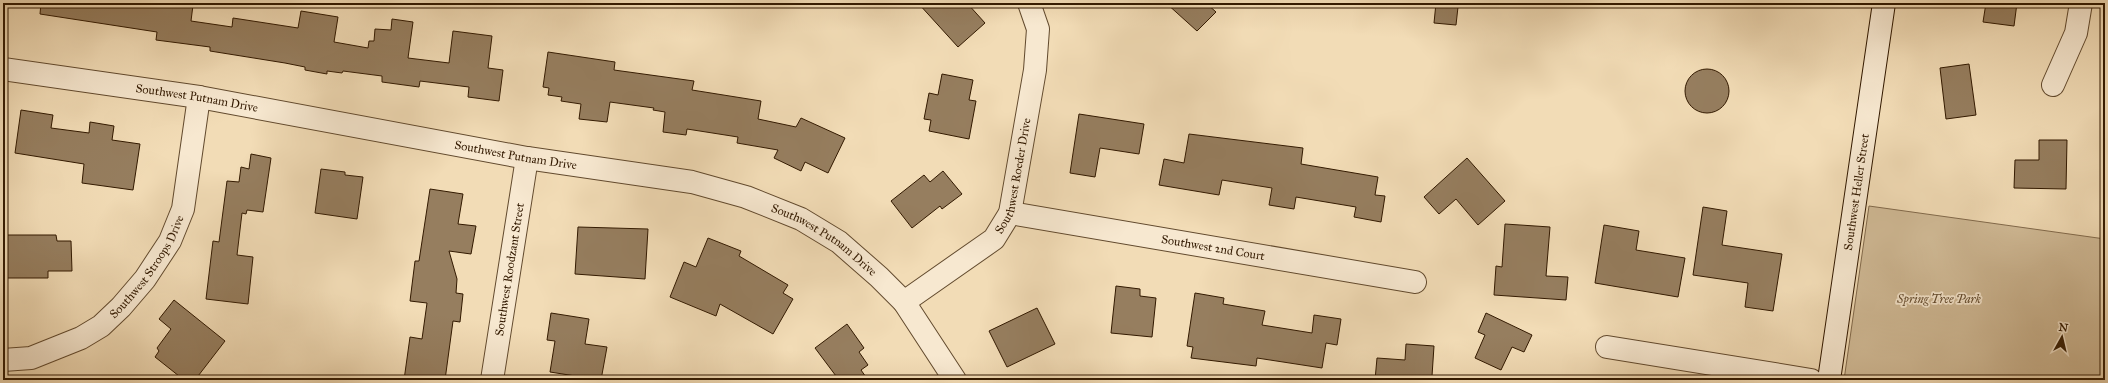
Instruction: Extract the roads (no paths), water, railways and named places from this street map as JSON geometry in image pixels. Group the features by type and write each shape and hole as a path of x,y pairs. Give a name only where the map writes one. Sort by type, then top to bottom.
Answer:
{"street":[{"name":"Southwest Roeder Drive","path":"904,302 994,239 1010,213 1035,70 1038,29 1028,3"},
{"name":"Southwest Heller Street","path":"1829,380 1884,3"},
{"path":"2053,85 2076,33 2081,3"},
{"name":"Southwest Putnam Drive","path":"3,69 199,98 527,158 692,182 746,197 801,219 839,242 904,302 955,380"},
{"name":"Southwest Stroops Drive","path":"3,360 31,358 81,338 101,326 121,307 145,279 170,241 183,209 199,98"},
{"name":"Southwest Roodzant Street","path":"492,380 527,158"},
{"name":"Southwest 2nd Court","path":"1010,213 1416,282"},
{"path":"1607,348 1811,380"}],"park label":[{"name":"Spring Tree Park","path":"1939,299"}]}
